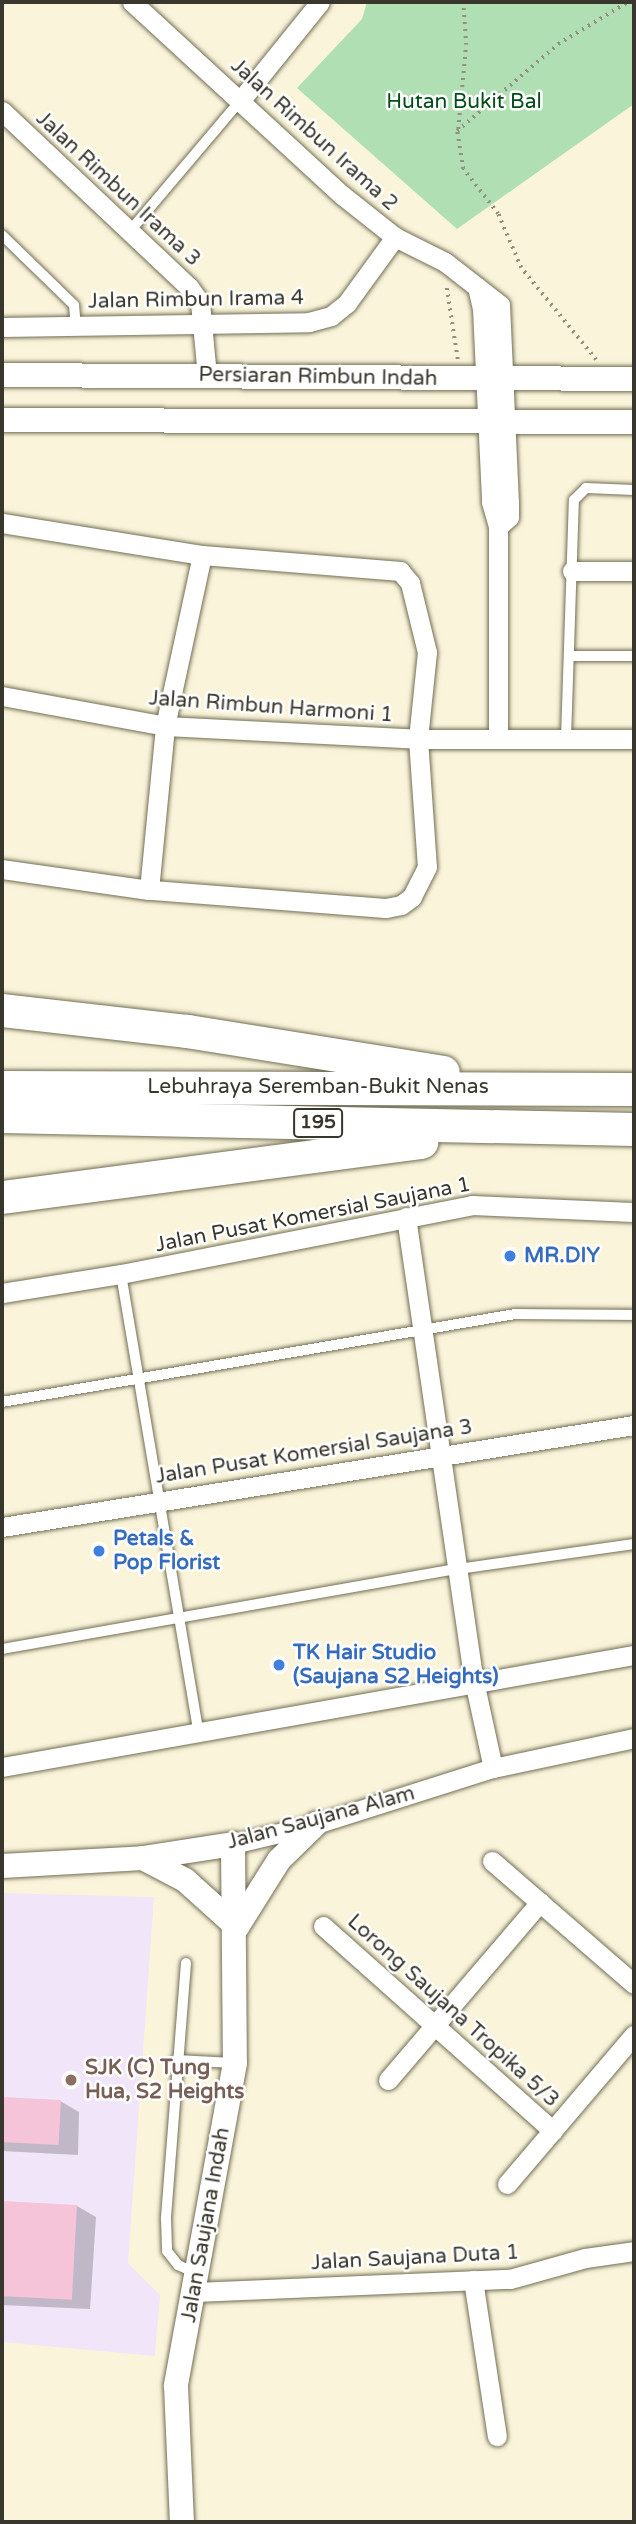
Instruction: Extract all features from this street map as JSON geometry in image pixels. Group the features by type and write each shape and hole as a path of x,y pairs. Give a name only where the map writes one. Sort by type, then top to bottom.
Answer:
{"highway":[{"path":"2,1010 187,1031 547,1088"},
{"name":"Lebuhraya Seremban-Bukit Nenas","path":"2,1087 634,1089"},
{"name":"Lebuhraya Seremban-Bukit Nenas","path":"2,1116 634,1129"},
{"path":"2,1197 527,1128"}],"street":[{"name":"Jalan Rimbun Irama 2","path":"132,2 342,195 395,237 445,262 477,287 493,379 509,517 498,527 498,737"},
{"path":"240,101 320,2"},
{"name":"Jalan Rimbun Irama 3","path":"2,111 189,287 200,302 208,376"},
{"name":"Jalan Rimbun Irama 4","path":"2,327 309,322 331,316 347,303 395,237"},
{"name":"Persiaran Rimbun Indah","path":"2,376 622,379"},
{"name":"Persiaran Rimbun Indah","path":"2,420 634,422"},
{"path":"2,523 202,555 400,571 410,583 427,652 418,739 428,867 419,888 401,905 149,890 2,869"},
{"path":"149,890 165,726 202,555"},
{"path":"572,571 634,571"},
{"name":"Jalan Rimbun Harmoni 1","path":"2,696 165,726 418,739 634,739"},
{"name":"Jalan Pusat Komersial Saujana 1","path":"2,1293 121,1275 472,1205 634,1212"},
{"path":"406,1217 474,1681 494,1768"},
{"name":"Jalan Pusat Komersial Saujana 3","path":"2,1527 441,1454 634,1425"},
{"path":"2,1767 474,1681 634,1655"},
{"name":"Jalan Saujana Alam","path":"2,1866 143,1858 233,1844 316,1824 494,1768 634,1738"},
{"path":"143,1858 185,1880 237,1927 279,1860 316,1824"},
{"name":"Jalan Saujana Indah","path":"182,2522 176,2386 197,2283 235,2063 237,1927 233,1844"},
{"path":"492,1861 634,1984"},
{"path":"388,2080 540,1902"},
{"name":"Lorong Saujana Tropika 5/3","path":"323,1926 553,2131"},
{"path":"507,2185 634,2035"},
{"name":"Jalan Saujana Duta 1","path":"197,2283 510,2279 634,2251"},
{"path":"473,2280 496,2436"}],"lane":[{"path":"130,231 240,101"},
{"path":"2,234 74,305 76,326"},
{"path":"566,738 577,493 586,488 634,490"},
{"path":"569,656 634,656"},
{"path":"121,1275 198,1730"},
{"path":"2,1402 515,1314 634,1315"},
{"path":"2,1649 457,1569 634,1544"},
{"path":"187,1963 176,2060 167,2251 197,2283"},
{"path":"176,2060 235,2063"}],"path":[{"path":"463,2 466,45 457,131 463,169 498,214 520,268 622,379"},
{"path":"457,131 558,44 628,2"}],"shaded area":[{"name":"SJK (C) Tung Hua, S2 Heights","path":"2,1893 154,1897 128,2263 160,2295 155,2356 2,2342"}],"green space":[{"name":"Hutan Bukit Bal","path":"367,2 634,2 634,104 457,229 297,88 362,19"}],"building":[{"path":"2,2097 61,2100 59,2145 2,2142"},
{"path":"2,2201 77,2205 72,2300 2,2296"}],"place":[{"name":"MR.DIY","path":"510,1256"},
{"name":"Petals & Pop Florist","path":"99,1551"},
{"name":"TK Hair Studio (Saujana S2 Heights)","path":"279,1665"},
{"name":"SJK (C) Tung Hua, S2 Heights","path":"71,2080"}]}
